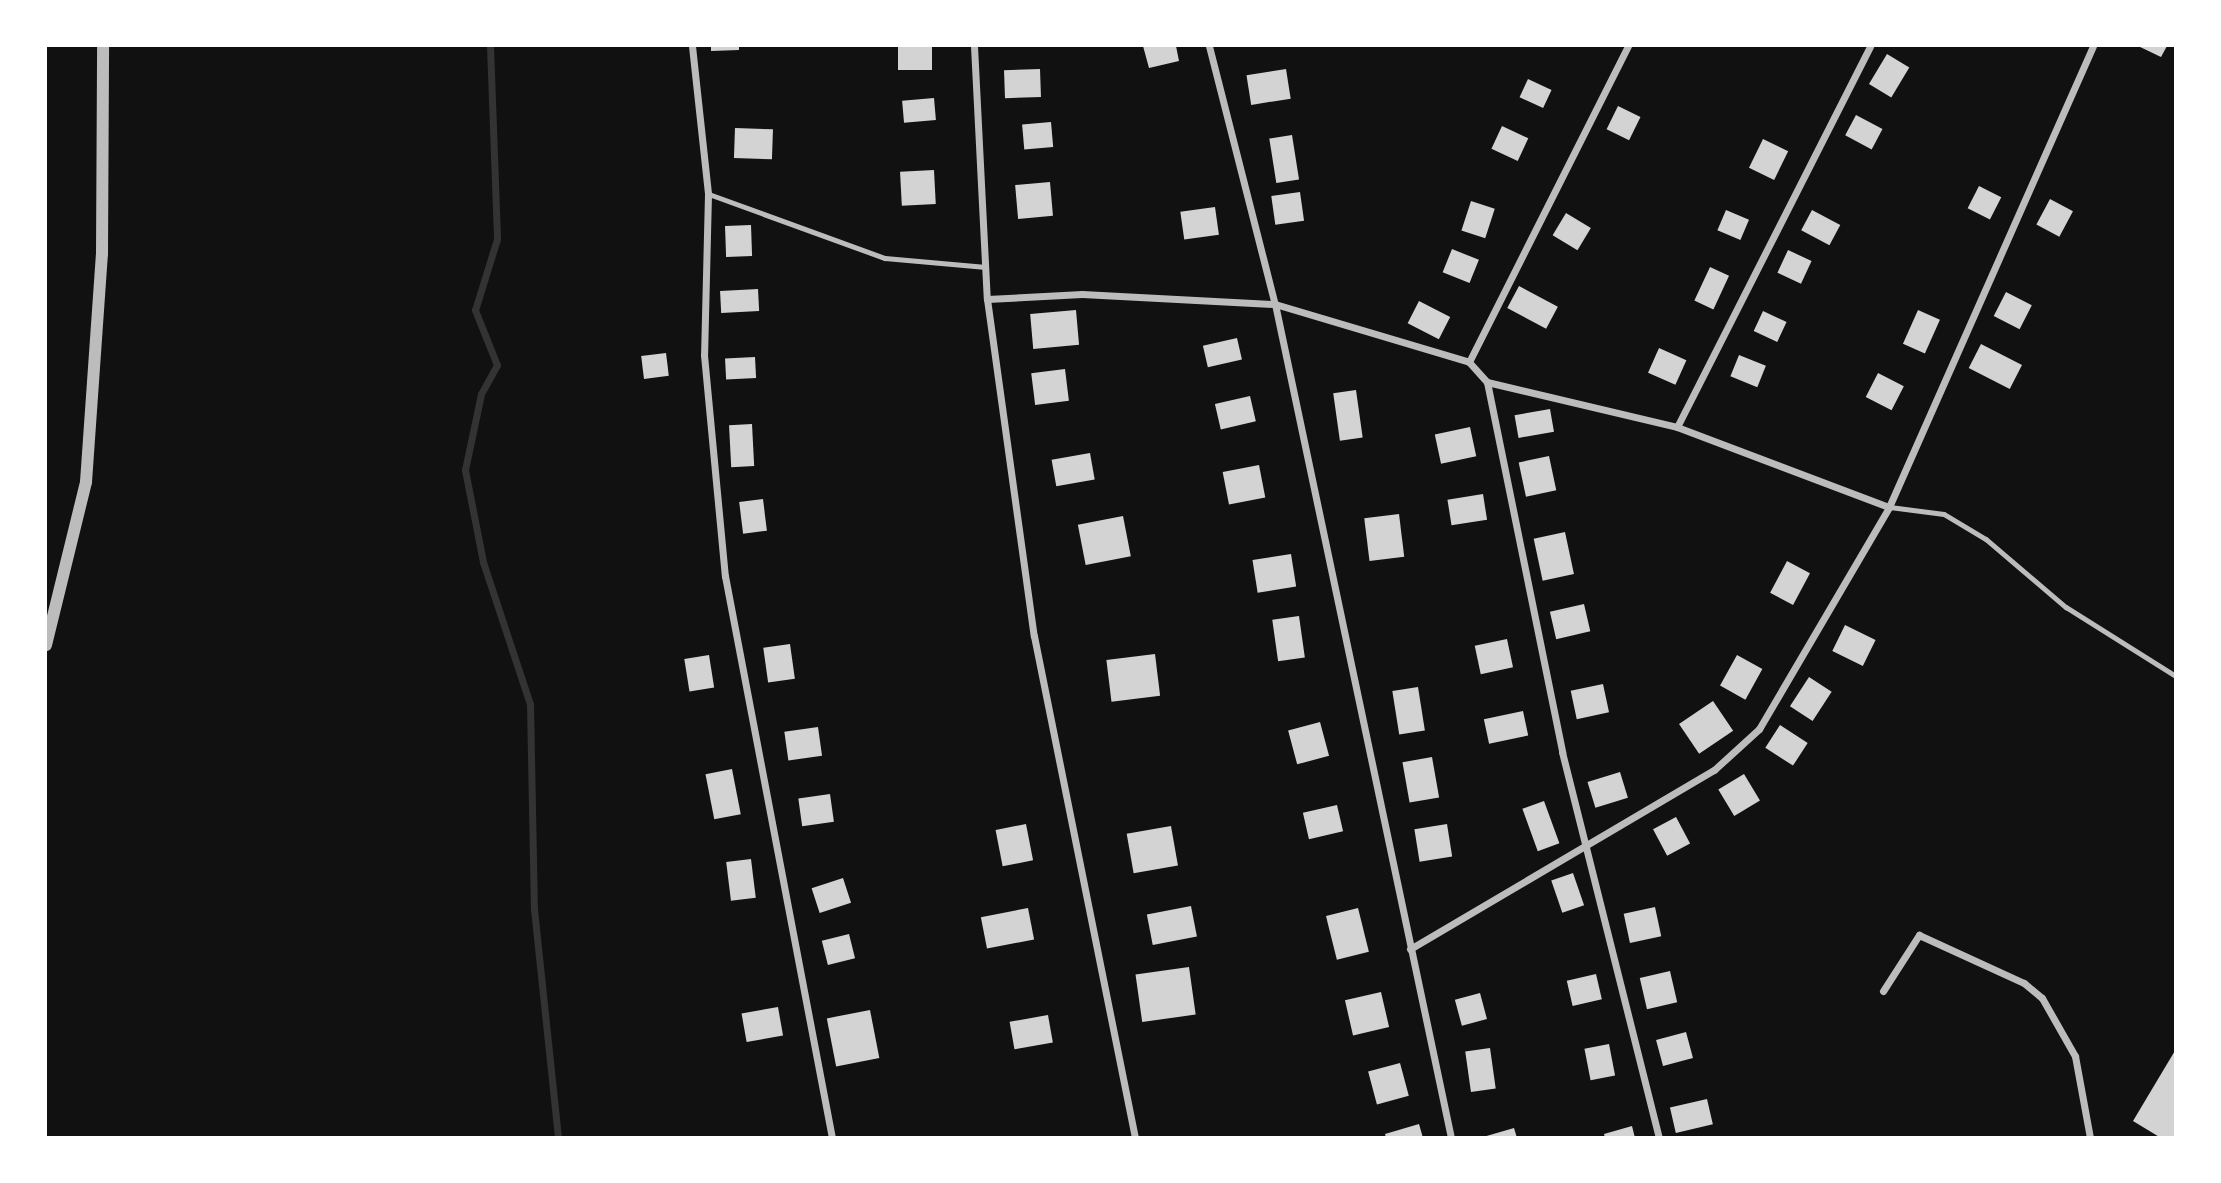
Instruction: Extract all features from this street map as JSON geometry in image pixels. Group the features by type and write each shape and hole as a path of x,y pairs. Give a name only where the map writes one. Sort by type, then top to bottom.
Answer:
{"street":[{"path":"46,645 86,482 102,254 103,46"},
{"path":"692,46 708,194 704,355 725,576 832,1138"},
{"path":"974,46 987,299 1034,636 1135,1138"},
{"path":"1209,46 1276,304 1451,1138"},
{"path":"1469,362 1628,46"},
{"path":"1677,427 1870,46"},
{"path":"1410,949 1714,770 1759,729 1889,507 2093,46"},
{"path":"987,299 1082,294 1276,304 1469,362 1487,382 1562,752 1588,845 1659,1138"},
{"path":"1487,382 1677,427 1889,507"},
{"path":"1883,991 1919,935 2024,983 2042,998 2075,1056 2090,1138"}],"lane":[{"path":"708,194 885,258 986,267"},
{"path":"1889,507 1944,514 1986,539 2066,607 2175,677"}],"building":[{"path":"711,46 739,46 739,50 711,51"},
{"path":"898,46 932,46 932,70 898,70"},
{"path":"1143,46 1176,46 1179,61 1149,68"},
{"path":"2138,46 2167,46 2161,57"},
{"path":"1887,54 1909,67 1891,97 1869,84"},
{"path":"1040,69 1041,97 1005,98 1004,70"},
{"path":"1286,69 1291,99 1251,105 1246,75"},
{"path":"1528,79 1552,90 1543,108 1520,97"},
{"path":"934,98 936,120 904,123 902,101"},
{"path":"1618,106 1640,117 1629,140 1607,129"},
{"path":"1856,115 1882,129 1872,149 1845,135"},
{"path":"1051,122 1053,147 1024,149 1022,125"},
{"path":"1502,126 1528,138 1518,161 1491,149"},
{"path":"735,128 773,129 772,159 734,158"},
{"path":"1292,135 1299,179 1276,183 1269,139"},
{"path":"1763,139 1788,151 1774,180 1749,168"},
{"path":"934,170 936,204 902,206 900,172"},
{"path":"1050,182 1053,216 1018,219 1015,185"},
{"path":"1979,186 2001,197 1990,220 1968,208"},
{"path":"1300,192 1304,221 1275,225 1271,196"},
{"path":"2050,199 2073,211 2059,237 2036,225"},
{"path":"1471,201 1495,209 1485,238 1461,230"},
{"path":"1215,207 1219,235 1184,240 1180,212"},
{"path":"1726,210 1749,220 1740,240 1717,230"},
{"path":"1812,210 1840,225 1829,245 1801,230"},
{"path":"1566,213 1591,228 1577,250 1553,235"},
{"path":"751,225 752,256 726,257 725,226"},
{"path":"1452,249 1479,260 1470,283 1443,272"},
{"path":"1788,250 1812,261 1801,284 1777,273"},
{"path":"1710,267 1729,276 1713,309 1694,301"},
{"path":"1519,286 1558,307 1546,329 1507,308"},
{"path":"758,289 759,311 721,313 720,291"},
{"path":"2006,292 2032,305 2020,329 1994,316"},
{"path":"1419,301 1450,317 1439,339 1408,323"},
{"path":"1076,310 1079,345 1033,349 1030,314"},
{"path":"1918,310 1940,320 1925,354 1903,344"},
{"path":"1763,311 1787,322 1777,342 1754,331"},
{"path":"1237,338 1242,359 1208,367 1203,346"},
{"path":"1981,344 2022,365 2010,389 1969,368"},
{"path":"1659,348 1686,360 1675,385 1648,373"},
{"path":"666,353 669,376 644,379 641,356"},
{"path":"1739,355 1766,366 1757,387 1730,376"},
{"path":"755,357 756,378 726,380 725,359"},
{"path":"1065,369 1069,401 1035,405 1031,373"},
{"path":"1878,373 1904,386 1892,410 1866,397"},
{"path":"1356,390 1363,438 1340,441 1333,393"},
{"path":"1250,396 1256,421 1221,429 1215,404"},
{"path":"1550,409 1554,432 1519,438 1515,415"},
{"path":"752,424 754,466 731,467 729,425"},
{"path":"1470,427 1476,456 1441,464 1435,434"},
{"path":"1090,453 1095,480 1056,486 1052,460"},
{"path":"1549,456 1556,490 1526,497 1519,462"},
{"path":"1259,465 1265,497 1229,504 1223,472"},
{"path":"1483,494 1487,520 1452,525 1447,500"},
{"path":"763,499 767,531 743,534 739,502"},
{"path":"1399,514 1404,557 1370,561 1364,518"},
{"path":"1123,516 1131,556 1086,565 1078,525"},
{"path":"1565,532 1574,574 1543,581 1534,539"},
{"path":"1291,554 1296,587 1258,593 1252,560"},
{"path":"1787,561 1810,573 1793,605 1770,593"},
{"path":"1584,604 1590,631 1556,639 1550,612"},
{"path":"1299,616 1305,658 1278,661 1272,620"},
{"path":"1845,625 1876,640 1863,666 1832,651"},
{"path":"1507,639 1513,667 1481,674 1475,646"},
{"path":"790,644 795,679 768,682 763,648"},
{"path":"1155,654 1160,696 1111,702 1106,660"},
{"path":"709,655 714,688 689,692 684,659"},
{"path":"1737,655 1762,669 1745,700 1720,686"},
{"path":"1809,677 1832,692 1813,721 1790,706"},
{"path":"1603,684 1609,712 1577,719 1571,691"},
{"path":"1418,687 1425,730 1399,735 1392,691"},
{"path":"1713,701 1733,731 1699,754 1679,724"},
{"path":"1523,711 1528,735 1489,744 1484,719"},
{"path":"1320,722 1329,756 1297,764 1288,731"},
{"path":"1780,725 1808,743 1793,766 1765,748"},
{"path":"818,727 822,756 788,760 784,732"},
{"path":"1432,757 1439,797 1410,803 1402,762"},
{"path":"732,769 741,814 714,819 705,774"},
{"path":"1620,772 1628,798 1595,808 1587,782"},
{"path":"1744,774 1760,801 1734,816 1718,789"},
{"path":"830,794 834,822 802,826 798,798"},
{"path":"1544,801 1559,843 1538,851 1522,809"},
{"path":"1337,805 1343,831 1309,839 1303,813"},
{"path":"1676,817 1690,843 1667,856 1653,829"},
{"path":"1026,824 1033,860 1003,866 996,830"},
{"path":"1447,824 1452,857 1420,862 1414,829"},
{"path":"1171,826 1178,865 1134,873 1127,834"},
{"path":"751,859 756,898 731,901 726,862"},
{"path":"1573,873 1584,905 1562,913 1551,880"},
{"path":"843,878 851,903 820,913 812,888"},
{"path":"1191,906 1197,936 1153,945 1147,915"},
{"path":"1655,907 1661,936 1630,943 1624,914"},
{"path":"1028,908 1034,939 987,949 981,917"},
{"path":"1358,908 1369,952 1337,960 1326,916"},
{"path":"849,934 855,958 828,965 822,941"},
{"path":"1189,967 1196,1015 1142,1022 1136,975"},
{"path":"1670,971 1677,1002 1647,1009 1640,978"},
{"path":"1596,974 1602,999 1573,1006 1567,981"},
{"path":"1381,992 1389,1027 1353,1035 1345,1000"},
{"path":"1480,993 1487,1019 1462,1026 1455,1000"},
{"path":"778,1007 783,1036 747,1042 742,1013"},
{"path":"870,1010 879,1058 836,1066 827,1018"},
{"path":"1048,1015 1053,1043 1014,1049 1010,1022"},
{"path":"1686,1032 1693,1058 1663,1066 1656,1040"},
{"path":"1609,1044 1615,1075 1591,1080 1584,1049"},
{"path":"1490,1048 1496,1089 1471,1092 1465,1051"},
{"path":"2176,1049 2176,1138 2161,1138 2133,1121"},
{"path":"1400,1063 1409,1096 1377,1104 1368,1072"},
{"path":"1707,1099 1713,1124 1676,1133 1670,1108"},
{"path":"1419,1124 1423,1138 1386,1138 1385,1134"},
{"path":"1632,1126 1635,1138 1605,1138 1604,1134"},
{"path":"1514,1128 1517,1138 1483,1138 1483,1137"}],"waterway":[{"path":"490,46 497,239 475,310 497,365 481,394 465,470 483,562 530,704 534,909 558,1138"}]}
